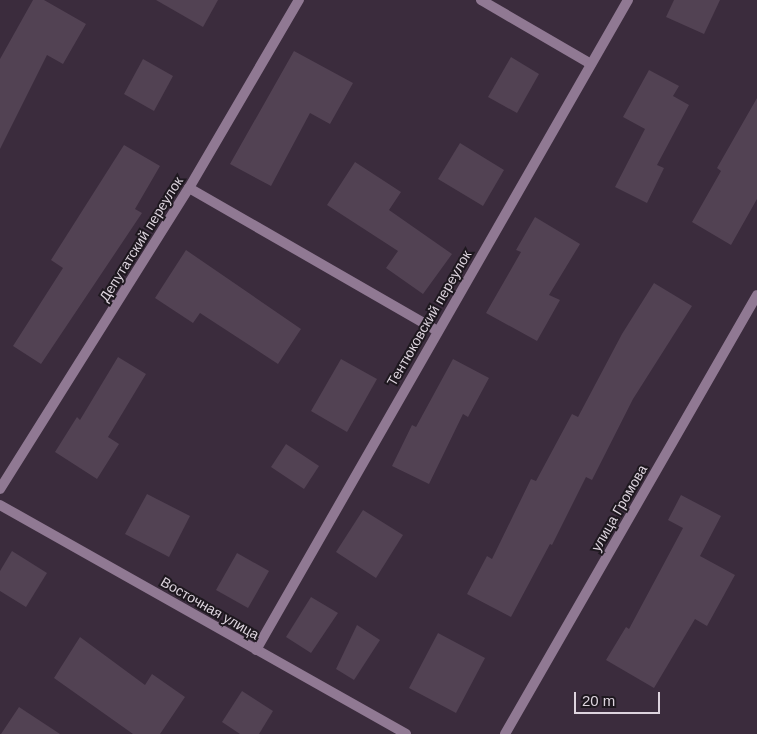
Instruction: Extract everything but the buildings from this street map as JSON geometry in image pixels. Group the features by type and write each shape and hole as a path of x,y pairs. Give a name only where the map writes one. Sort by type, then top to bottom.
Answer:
{"street":[{"name":"Депутатский переулок","path":"0,489 189,188 299,0"},
{"path":"481,0 591,64"},
{"name":"Тентюковский переулок","path":"256,650 628,0"},
{"path":"189,188 438,331"},
{"name":"улица Громова","path":"505,734 757,295"},
{"name":"Восточная улица","path":"0,505 406,734"}]}
